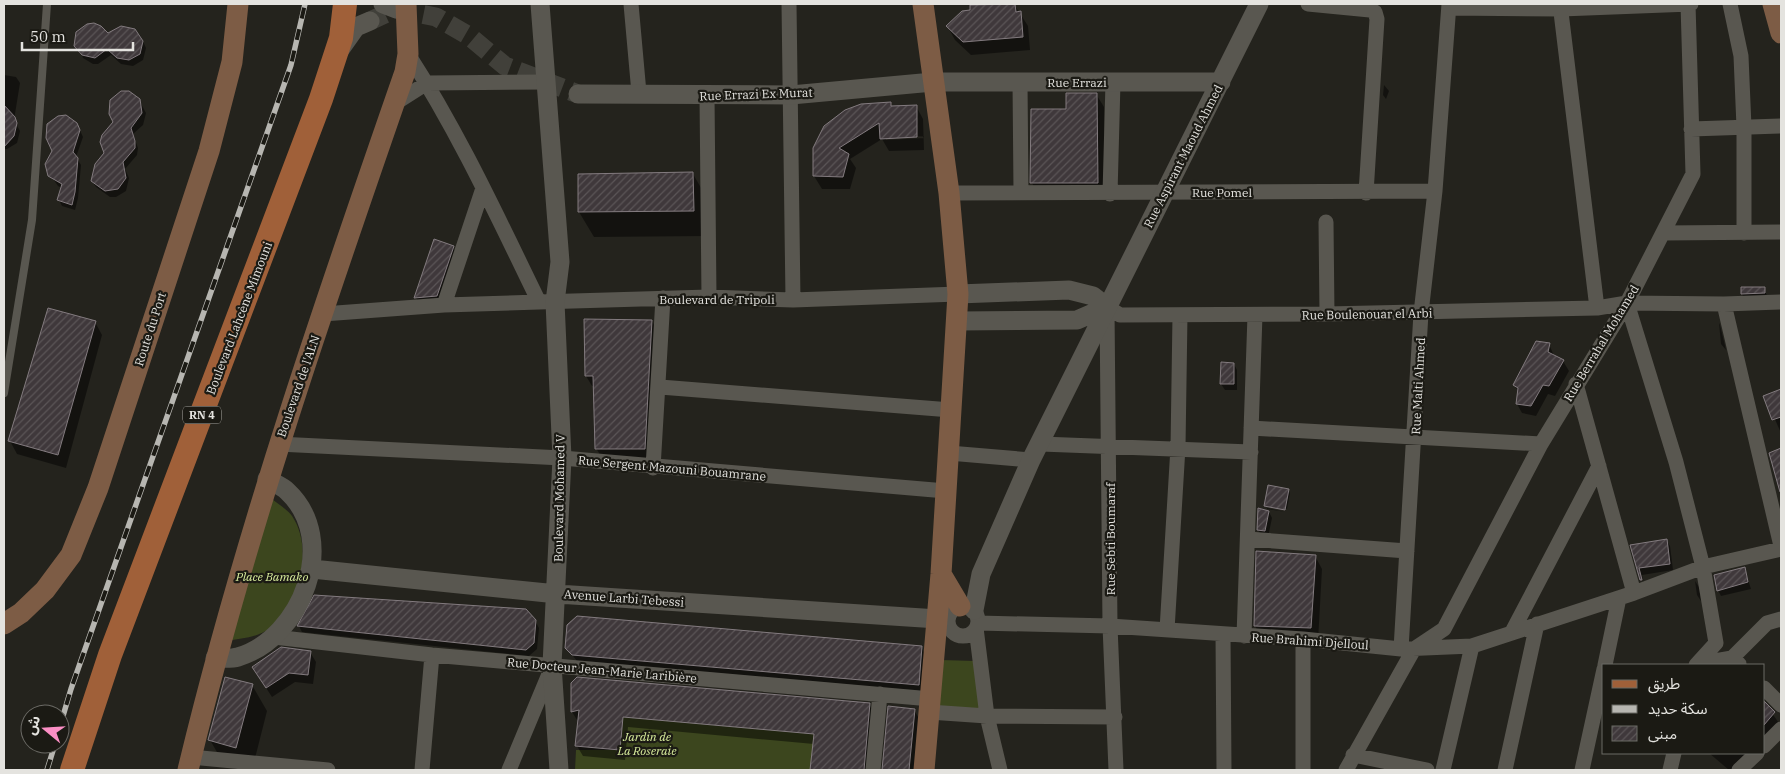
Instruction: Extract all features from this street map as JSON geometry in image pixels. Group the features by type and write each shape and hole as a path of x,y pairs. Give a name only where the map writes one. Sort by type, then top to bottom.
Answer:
{"main road":[{"name":"Route du Port","path":"4,624 21,614 45,590 71,555 98,488 209,151 232,62 238,4"},
{"name":"Boulevard Lahcène Mimouni","path":"72,770 100,681 297,164 334,61 344,25 345,4"},
{"name":"Boulevard de l'ALN","path":"190,764 215,658 267,479 405,72 408,54 406,4"},
{"path":"923,4 949,193 958,294 941,574 944,624 935,652 924,770"},
{"path":"1774,4 1781,32"},
{"path":"941,574 972,617"}],"street":[{"name":"Boulevard Mohamed V","path":"540,4 560,262 547,302 562,458 552,665 559,770"},
{"path":"631,4 639,93"},
{"path":"788,4 793,300"},
{"name":"Rue Aspirant Maoud Ahmed","path":"972,617 981,574 1031,460 1041,444 1107,307 1259,4"},
{"path":"1308,4 1370,10 1375,12 1377,18 1366,192"},
{"path":"1449,6 1561,7 1689,4"},
{"name":"Rue Berrahal Mohamed","path":"1407,649 1444,629 1541,444 1627,303 1693,174 1689,4"},
{"path":"1730,4 1741,56 1744,127 1744,233"},
{"name":"Rue Malti Ahmed","path":"1407,649 1407,551 1422,313 1435,190 1449,6"},
{"path":"1561,7 1597,308"},
{"path":"334,61 345,40 356,27 379,13"},
{"path":"408,54 427,83 547,302"},
{"path":"394,104 427,83 547,82"},
{"name":"Rue Errazi Ex Murat","path":"578,94 639,93 707,96 791,94 933,82"},
{"name":"Rue Errazi","path":"933,82 1220,82"},
{"path":"1020,82 1021,192"},
{"path":"1110,194 1113,82"},
{"path":"707,96 709,297"},
{"path":"1691,129 1781,126"},
{"path":"444,305 483,188"},
{"name":"Rue Pomel","path":"949,193 1110,194 1435,190"},
{"path":"1326,222 1327,314"},
{"path":"1663,233 1781,232"},
{"name":"Boulevard de Tripoli","path":"323,314 444,305 709,297 793,300 1069,290 1093,296 1107,307"},
{"path":"653,468 660,387 663,298"},
{"name":"Rue Boulenouar el Arbi","path":"1107,307 1120,315 1255,315 1597,308 1627,303 1724,304 1781,302"},
{"path":"1627,303 1676,462 1703,567 1716,643 1696,664"},
{"path":"1724,304 1781,547"},
{"path":"957,321 1077,320 1107,307"},
{"name":"Rue Sebti Boumaraf","path":"1107,307 1110,626 1116,770"},
{"path":"1167,630 1178,448 1180,315"},
{"path":"1244,636 1255,315"},
{"path":"1576,384 1599,466 1627,595 1605,664"},
{"path":"660,387 951,410"},
{"path":"1251,428 1541,444"},
{"name":"Rue Sergent Mazouni Bouamrane","path":"278,444 562,458 653,468 946,491"},
{"path":"1041,444 1251,452"},
{"path":"949,454 1031,460"},
{"path":"1512,632 1599,466"},
{"path":"215,658 237,658 256,650 274,637 293,613 304,594 312,569 311,540 303,513 287,491 267,479"},
{"path":"1248,540 1407,551"},
{"name":"Rue Brahimi Djelloul","path":"944,624 964,636 969,635 972,617 1303,639 1407,649 1472,646 1627,595 1703,567 1781,547"},
{"name":"Avenue Larbi Tebessi","path":"312,569 556,594 944,624"},
{"path":"944,624 949,615 972,617 987,716 1000,770"},
{"path":"1696,664 1736,662 1767,623 1781,619"},
{"path":"1505,770 1537,624"},
{"path":"1223,634 1224,770"},
{"name":"Rue Docteur Jean-Marie Laribière","path":"274,637 432,655 880,694 930,706 987,716 1115,717"},
{"path":"1303,639 1303,770"},
{"path":"1443,770 1472,646"},
{"path":"1346,770 1407,649"},
{"path":"422,770 432,655"},
{"path":"509,770 552,665"},
{"path":"1582,770 1602,679"},
{"path":"1765,689 1781,705"},
{"path":"873,770 880,694"},
{"path":"1765,745 1781,729"},
{"path":"1670,770 1674,754"},
{"path":"1740,770 1756,754"},
{"path":"1353,755 1427,770"},
{"path":"190,764 328,770"}],"lane":[{"path":"4,393 32,220 48,4"}],"green space":[{"name":"Place Bamako","path":"268,496 290,513 299,529 303,559 296,591 280,618 270,628 255,636 226,641"},
{"path":"941,660 975,661 980,709 937,708"},
{"name":"Jardin de La Roseraie","path":"619,714 818,731 814,770 575,770 576,750 619,750"}],"building":[{"path":"1015,4 1016,12 1021,11 1023,37 963,42 946,26 962,11 970,10 970,5"},
{"path":"94,23 101,26 108,33 121,26 135,29 143,41 140,54 129,60 117,58 107,49 95,58 82,55 74,46 76,32 87,24"},
{"path":"121,91 129,91 140,99 142,113 131,128 135,148 123,162 126,178 118,189 105,191 91,181 95,164 104,153 100,142 102,135 113,122 109,114 110,100"},
{"path":"1066,93 1097,93 1098,183 1030,183 1031,109 1066,109"},
{"path":"891,102 891,106 917,105 917,137 880,139 879,123 839,148 849,154 843,177 813,176 813,148 824,126 845,110 861,104"},
{"path":"4,105 15,117 17,123 14,136 4,147"},
{"path":"66,115 77,123 80,130 73,152 78,158 72,205 57,200 62,184 48,176 45,164 52,151 46,138 47,124 58,116"},
{"path":"693,172 694,211 578,212 578,174"},
{"path":"434,239 454,246 437,296 414,298"},
{"path":"1741,287 1765,287 1765,293 1741,294"},
{"path":"48,308 96,321 58,455 8,441"},
{"path":"584,319 652,320 645,449 595,449 593,376 585,376"},
{"path":"1536,341 1550,343 1548,352 1564,360 1549,386 1543,385 1531,406 1516,404 1518,388 1513,385"},
{"path":"1221,362 1234,363 1234,384 1220,384"},
{"path":"1781,389 1781,417 1772,420 1763,396"},
{"path":"1781,448 1781,492 1780,492 1769,453"},
{"path":"1268,485 1289,489 1285,510 1264,506"},
{"path":"1258,508 1269,511 1265,531 1257,530"},
{"path":"1667,539 1670,564 1639,568 1642,580 1640,580 1630,545"},
{"path":"1256,551 1316,555 1311,628 1254,626"},
{"path":"1745,567 1748,582 1717,591 1714,575"},
{"path":"314,595 526,609 536,620 534,643 526,650 297,626"},
{"path":"577,616 922,646 919,685 572,655 565,648 567,625"},
{"path":"281,647 311,651 308,675 289,673 266,688 252,667"},
{"path":"225,677 253,684 236,748 208,740"},
{"path":"577,677 870,703 864,770 810,770 814,734 623,717 620,750 575,746 579,710 571,712 571,683"},
{"path":"1765,702 1775,712 1765,724"},
{"path":"888,706 915,709 909,770 882,770"}],"tunnel":[{"path":"396,9 436,17 469,36 505,66 578,94"},
{"path":"370,21 385,14"}],"railway":[{"path":"67,704 291,65 305,4"},
{"path":"47,770 52,754"}]}
